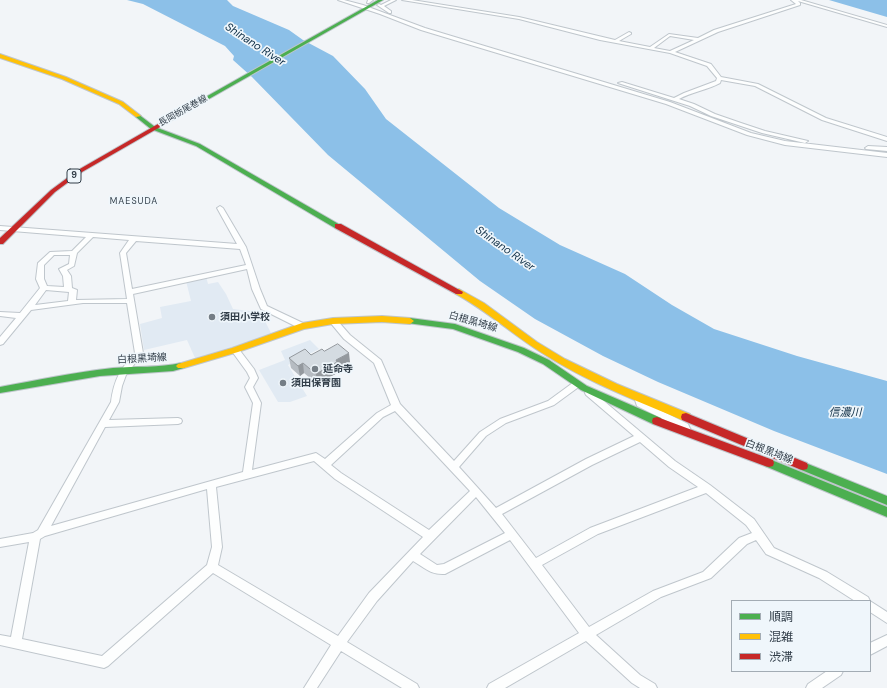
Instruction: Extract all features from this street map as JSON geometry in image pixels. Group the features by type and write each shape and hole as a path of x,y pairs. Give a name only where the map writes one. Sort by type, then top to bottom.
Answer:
{"main road":[{"name":"長岡栃尾巻線","path":"0,242 53,191 101,158 373,4"},
{"path":"0,56 64,78 121,102 156,126 211,152 317,216 467,296 564,362 638,397 887,501"},
{"name":"白根黒埼線","path":"0,390 88,374 124,370 173,368 235,350 302,326 333,321 392,319 455,327 521,350 546,362 581,386 637,413 791,472 887,512"}],"street":[{"path":"340,0 373,4 394,0"},
{"path":"344,0 373,4 422,29 668,103 749,134 785,143 887,155"},
{"path":"404,0 519,18 615,42 671,52 709,65 719,78 756,85 824,119 887,139"},
{"path":"671,52 699,39 753,18 799,4 793,0"},
{"path":"797,0 887,26"},
{"path":"373,4 400,19 676,99 721,118 778,135 839,146 887,149"},
{"path":"615,42 629,33"},
{"path":"651,48 669,35 699,39"},
{"path":"676,99 684,93 713,85 718,82 719,78"},
{"path":"220,208 243,247 256,289 264,307 302,326"},
{"path":"0,228 243,247"},
{"path":"68,290 67,276 62,269 72,265 74,253 91,235"},
{"path":"16,643 38,535 115,402 118,383 124,370 139,353 123,253 134,238"},
{"path":"44,288 40,279 40,264 52,253 74,253"},
{"path":"130,292 249,266"},
{"path":"44,288 73,290 72,302"},
{"path":"0,342 44,288"},
{"path":"29,308 72,302 131,301"},
{"path":"0,314 22,316"},
{"path":"333,321 347,337 378,362 396,406 495,513 535,564 586,634 636,679 651,688"},
{"path":"235,350 251,371 254,378 250,387 257,402 247,474"},
{"path":"454,467 483,434 503,422 551,403 581,386 672,464 707,488 750,522 770,551 823,575 862,600"},
{"path":"638,397 640,404 685,426 687,433"},
{"path":"326,464 380,415 396,406"},
{"path":"103,424 178,421"},
{"path":"495,513 589,462 642,437"},
{"path":"0,543 38,535 211,484 316,457 326,464 338,476 430,536"},
{"path":"0,640 104,662 212,567 217,546 211,484"},
{"path":"535,564 594,531 707,488"},
{"path":"310,688 339,644 373,597 430,536 476,491"},
{"path":"412,555 436,570 445,569 512,534"},
{"path":"493,688 657,594 707,575 743,541 759,534"},
{"path":"212,567 413,688"},
{"path":"871,607 887,618"},
{"path":"871,648 887,640"},
{"path":"812,688 836,672"}],"shaded area":[{"name":"須田小学校","path":"206,276 208,284 218,282 233,309 258,312 263,317 271,333 195,358 187,340 144,350 140,324 162,318 160,307 191,301 186,281"},
{"name":"須田保育園","path":"310,340 319,349 288,365 307,396 290,402 278,402 259,370 285,360 281,351"}],"water":[{"name":"信濃川","path":"127,0 227,0 233,6 289,30 303,40 333,56 365,89 386,119 499,208 560,245 625,274 672,305 714,329 797,356 887,381 887,474 774,431 658,382 603,356 535,319 480,281 328,155 252,77 233,60 234,56 225,46 143,4"},
{"path":"829,0 887,0 887,17"}],"building":[{"path":"338,344 349,353 316,374 303,363 298,366 289,358 305,349 311,355 322,349 324,351"}],"traffic: fast":[{"path":"198,103 381,0"},
{"path":"138,116 153,128 198,145 338,226"},
{"path":"410,321 455,327 521,350 546,362 584,388 657,421"},
{"path":"0,390 57,379 122,370 165,369 181,366"},
{"path":"769,463 887,512"},
{"path":"803,466 887,501"}],"traffic: slow":[{"path":"0,56 64,78 121,103 138,116"},
{"path":"459,292 481,305 534,344 562,361 614,387 686,417"},
{"path":"181,366 235,350 302,326 333,321 382,319 410,321"}],"traffic: jam":[{"path":"0,242 53,191 80,171 198,103"},
{"path":"338,226 459,292"},
{"path":"686,417 803,466"},
{"path":"657,421 769,463"}],"place":[{"name":"須田小学校","path":"212,317"},
{"name":"延命寺","path":"315,369"},
{"name":"須田保育園","path":"283,383"}],"district":[{"name":"MAESUDA","path":"134,202"}],"water label":[{"name":"Shinano River","path":"255,45"},
{"name":"Shinano River","path":"505,249"}]}
